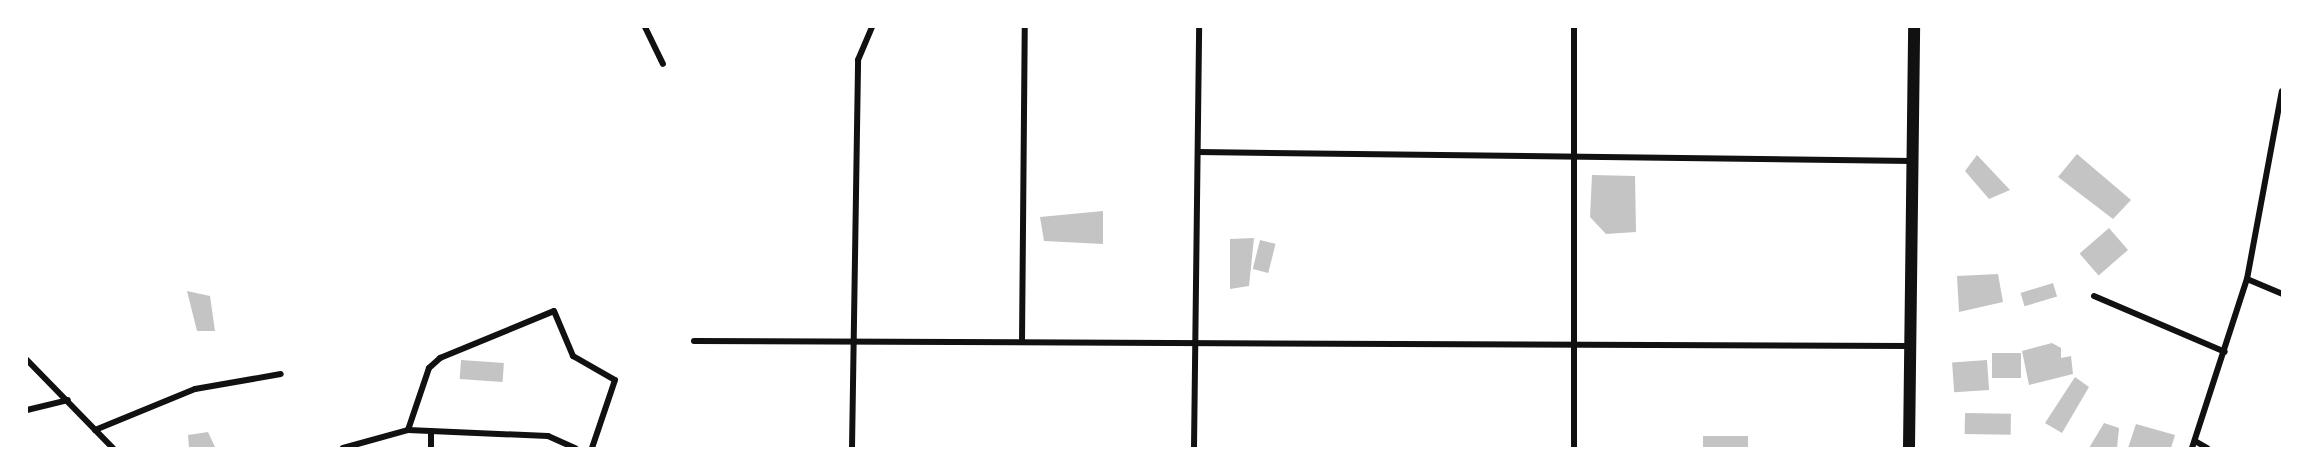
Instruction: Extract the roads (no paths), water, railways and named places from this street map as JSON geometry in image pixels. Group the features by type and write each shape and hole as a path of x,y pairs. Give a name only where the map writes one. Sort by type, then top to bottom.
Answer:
{"main road":[{"path":"1909,448 1914,27"}],"street":[{"path":"645,27 663,64"},
{"path":"852,448 858,60 872,27"},
{"path":"1022,342 1025,27"},
{"path":"1194,448 1199,27"},
{"path":"1574,27 1574,448"},
{"path":"2207,448 2194,445 2247,279 2282,91"},
{"path":"1198,152 1912,161"},
{"path":"2247,279 2282,294"},
{"path":"2094,296 2225,352"},
{"path":"408,430 429,368 440,358 554,311 573,356 615,380 592,448"},
{"path":"694,340 1910,346"},
{"path":"27,360 113,448"},
{"path":"95,429 195,389 281,374"},
{"path":"27,410 68,400"},
{"path":"343,448 408,430 548,436 575,448"},
{"path":"431,431 431,448"}]}
